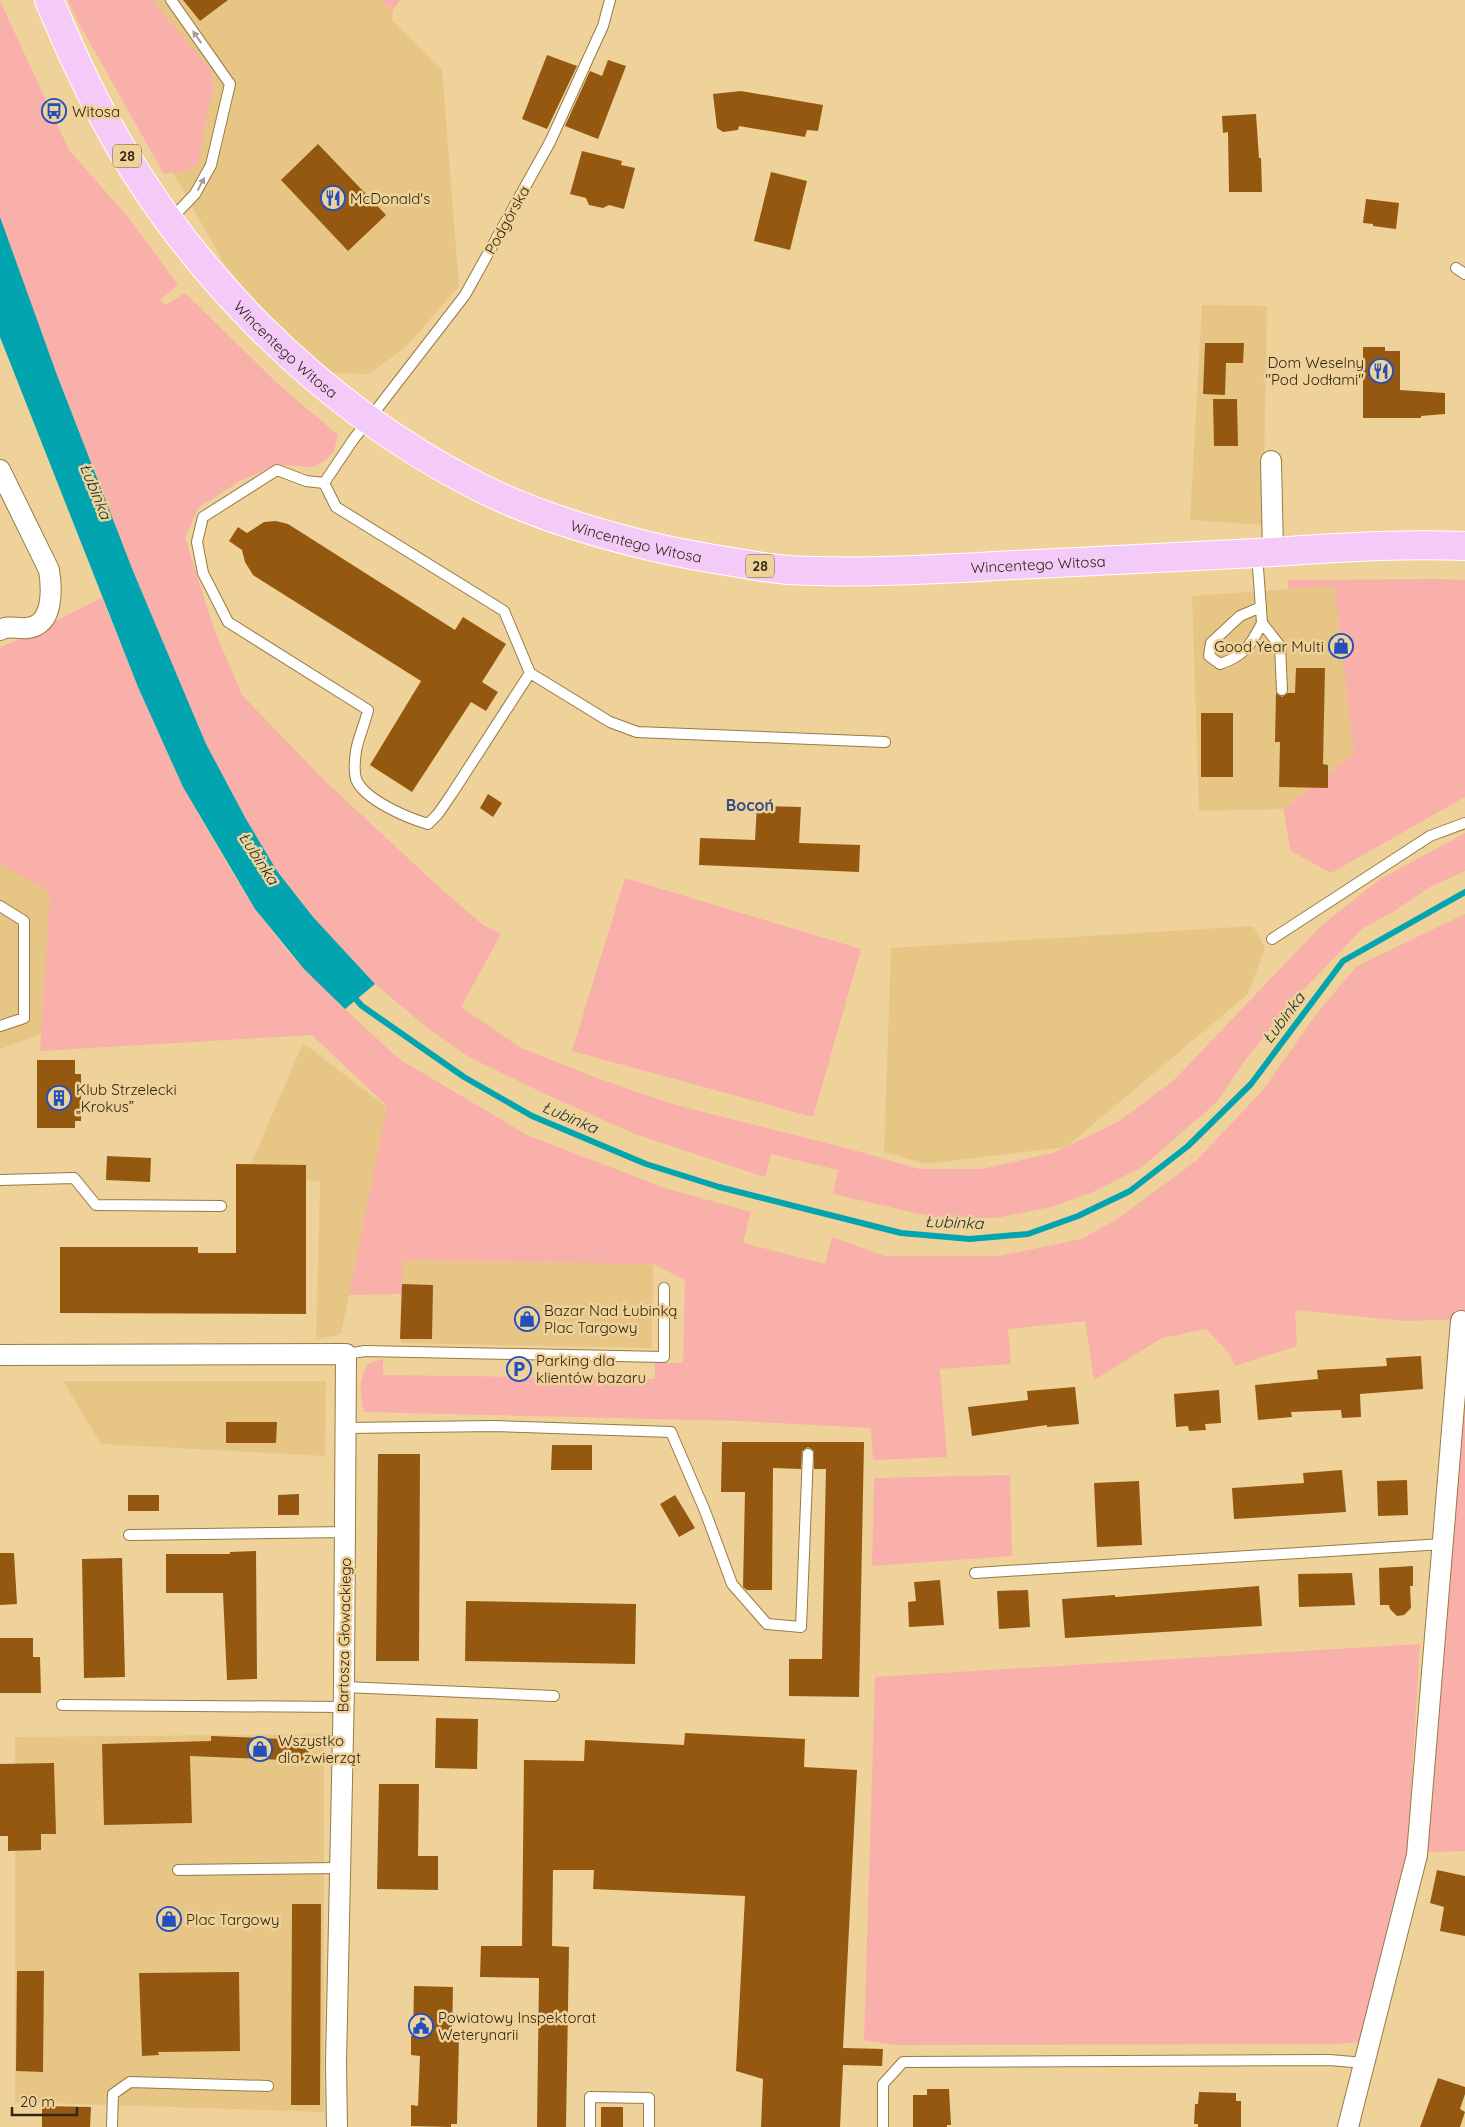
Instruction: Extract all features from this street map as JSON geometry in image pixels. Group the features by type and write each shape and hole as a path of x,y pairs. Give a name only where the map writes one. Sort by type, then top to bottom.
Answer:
{"main road":[{"name":"Wincentego Witosa","path":"48,0 102,114 169,221 203,263 265,331 335,395 368,420 429,459 478,487 549,516 608,536 670,552 784,570 875,572 1364,547 1465,546"}],"street":[{"path":"1265,552 1271,461"},
{"path":"0,470 43,556 49,570 51,583 48,609 43,620 35,626 0,630"},
{"path":"1348,2127 1417,1855 1461,1321"},
{"path":"0,1355 346,1354"},
{"name":"Bartosza Głowackiego","path":"337,2127 339,1868 344,1687 346,1354"}],"lane":[{"path":"169,221 195,194 211,165 230,84 171,0"},
{"name":"Podgórska","path":"324,483 368,420 465,295 550,142 603,26 610,0"},
{"path":"530,674 438,814 428,824 403,816 368,794 356,779 356,751 368,710 228,622 204,573 197,542 203,517 277,470 306,481 324,483 336,507 504,611 530,674 610,722 637,732 885,742"},
{"path":"1261,607 1240,616 1232,623 1211,643 1209,656 1220,664 1235,659 1252,643 1262,623 1261,607 1265,552"},
{"path":"1262,623 1280,646 1282,690"},
{"path":"1272,939 1430,836 1465,823"},
{"path":"0,906 24,921 24,1018 0,1026"},
{"path":"0,1180 74,1178 96,1205 221,1206"},
{"path":"346,1354 365,1351 664,1357 664,1288"},
{"path":"346,1428 494,1426 672,1432 705,1511 732,1584 767,1624 801,1627 808,1454"},
{"path":"129,1535 345,1532"},
{"path":"975,1573 1443,1544"},
{"path":"344,1687 554,1696"},
{"path":"62,1705 343,1707"},
{"path":"178,1870 339,1868"},
{"path":"884,2127 883,2084 903,2062 1328,2060 1365,2063"},
{"path":"112,2127 113,2094 130,2082 268,2086"},
{"path":"590,2127 590,2098 649,2098 649,2127"}],"shaded area":[{"path":"68,0 153,0 212,72 214,89 208,108 199,164 183,172 164,174 77,20"},
{"path":"83,0 380,0 393,10 392,20 442,69 459,286 407,346 369,374 324,373 314,367 249,295 222,260 157,144"},
{"path":"380,0 400,0 393,10"},
{"path":"0,1 69,150 128,217 178,285 160,300 166,305 185,293 279,385 338,435 334,451 326,460 313,467 276,465 240,481 198,508 185,538 214,629 242,695 324,780 440,888 483,925 501,934 461,1007 521,1048 597,1078 672,1104 861,1152 919,1169 982,1169 1053,1153 1118,1122 1174,1080 1321,926 1380,879 1465,833 1465,871 1432,886 1396,910 1362,929 1302,991 1245,1060 1217,1102 1142,1167 1093,1192 1051,1207 996,1218 933,1217 833,1194 838,1170 771,1154 765,1177 635,1134 543,1093 469,1057 425,1026 375,984 313,917 277,871 246,819 206,744 133,571 57,375 0,217"},
{"path":"1202,305 1267,306 1263,525 1190,520"},
{"path":"1288,580 1465,580 1465,797 1331,873 1291,851 1283,809 1354,753 1334,586 1288,589"},
{"name":"Good Year Multi","path":"1334,586 1354,753 1283,809 1199,811 1192,596"},
{"path":"102,598 138,687 183,787 255,909 288,952 399,1059 529,1136 665,1188 751,1212 743,1243 825,1264 832,1237 885,1256 999,1256 1082,1239 1117,1219 1196,1161 1263,1090 1317,1013 1357,966 1465,914 1465,1319 1404,1321 1295,1310 1297,1346 1235,1366 1229,1353 1206,1329 1162,1338 1094,1380 1085,1321 1008,1329 1011,1364 940,1369 947,1457 873,1460 871,1428 739,1421 364,1412 361,1382 368,1364 383,1359 383,1375 655,1379 655,1363 683,1363 685,1280 653,1264 403,1260 402,1294 349,1295 387,1106 312,1035 40,1051 50,892 0,864 0,648"},
{"path":"0,864 50,892 44,1033 0,1049"},
{"path":"625,878 861,949 813,1117 572,1051"},
{"path":"1253,926 1265,948 1248,994 1066,1147 926,1164 884,1152 891,948"},
{"path":"303,1043 387,1107 341,1334 316,1340 320,1182 247,1173"},
{"name":"Bazar Nad Łubinką Plac Targowy","path":"402,1260 653,1264 652,1348 401,1343"},
{"path":"63,1381 326,1381 325,1456 101,1444"},
{"path":"1465,1392 1465,1851 1428,1852"},
{"path":"1010,1475 1012,1556 872,1566 874,1478"},
{"path":"1420,1644 1407,1856 1366,2042 1333,2044 895,2045 864,2040 875,1677"},
{"name":"Plac Targowy","path":"324,1734 324,2112 15,2102 15,1737"}],"water":[{"path":"0,217 57,375 133,571 206,744 246,819 277,871 313,917 375,984 345,1009 304,969 255,909 183,787 138,687 0,337"}],"building":[{"path":"183,0 228,0 200,21"},
{"path":"547,55 577,66 547,129 522,119"},
{"path":"608,60 626,66 598,139 565,126 590,71 602,76"},
{"path":"741,91 823,105 818,131 807,130 805,137 739,126 738,130 723,132 717,128 713,94"},
{"path":"1256,114 1259,158 1261,158 1262,192 1229,192 1228,132 1223,133 1222,116"},
{"name":"McDonald's","path":"318,144 386,215 348,251 281,180"},
{"path":"582,151 622,161 621,165 635,168 624,209 609,205 603,208 589,205 586,198 570,194"},
{"path":"771,172 807,181 790,250 754,241"},
{"path":"1366,199 1399,203 1396,229 1363,223"},
{"path":"1205,343 1244,343 1243,363 1226,363 1225,395 1203,394"},
{"name":"Dom Weselny \"Pod Jodłami\"","path":"1363,347 1385,347 1385,351 1400,351 1400,390 1445,393 1445,414 1421,416 1421,418 1363,418"},
{"path":"1213,399 1237,399 1238,446 1214,446"},
{"path":"276,521 288,524 455,630 463,617 506,644 482,682 498,692 486,711 471,702 412,792 370,765 421,681 253,575 245,562 242,550 229,541 238,527 247,533 264,522"},
{"path":"1296,668 1325,668 1323,764 1328,765 1328,788 1279,787 1280,742 1275,742 1276,693 1282,697 1288,693 1295,693"},
{"path":"1201,713 1233,713 1233,777 1201,777"},
{"path":"488,794 502,803 493,817 480,808"},
{"path":"757,806 801,807 799,843 860,845 859,872 699,865 700,838 755,840"},
{"name":"Klub Strzelecki „Krokus”","path":"37,1060 75,1060 75,1074 81,1074 81,1121 75,1121 75,1128 37,1128"},
{"path":"107,1156 151,1158 150,1182 106,1180"},
{"path":"236,1164 306,1165 306,1314 60,1313 60,1247 198,1247 198,1253 236,1253"},
{"path":"402,1284 433,1285 432,1339 400,1339"},
{"path":"1421,1356 1423,1389 1360,1394 1361,1417 1342,1418 1341,1410 1291,1412 1292,1417 1258,1420 1255,1385 1318,1379 1317,1370 1387,1366 1386,1358"},
{"path":"1075,1387 1079,1424 1047,1427 1047,1425 972,1436 968,1407 1028,1400 1027,1391"},
{"path":"1219,1390 1221,1423 1205,1424 1206,1430 1189,1431 1188,1426 1176,1427 1174,1394"},
{"path":"226,1422 277,1422 276,1443 226,1443"},
{"path":"722,1442 864,1442 859,1697 789,1696 789,1659 822,1659 826,1469 814,1469 814,1451 808,1447 802,1451 801,1469 773,1468 772,1590 747,1590 743,1587 745,1492 721,1492"},
{"path":"552,1445 592,1445 592,1470 551,1470"},
{"path":"378,1454 420,1454 419,1661 376,1661"},
{"path":"1342,1470 1346,1512 1234,1519 1232,1488 1304,1483 1303,1473"},
{"path":"1407,1480 1408,1515 1378,1516 1377,1481"},
{"path":"1139,1481 1142,1545 1097,1547 1094,1483"},
{"path":"299,1494 299,1515 278,1515 278,1495"},
{"path":"128,1495 159,1495 159,1511 128,1511"},
{"path":"675,1495 695,1528 679,1537 660,1504"},
{"path":"256,1551 257,1679 227,1680 223,1593 166,1593 166,1554 230,1554 230,1552"},
{"path":"0,1553 14,1553 17,1604 0,1605"},
{"path":"122,1558 125,1677 84,1678 82,1559"},
{"path":"1413,1566 1413,1586 1410,1586 1411,1608 1404,1615 1397,1616 1390,1609 1389,1605 1380,1605 1379,1568"},
{"path":"1352,1573 1355,1605 1299,1607 1298,1574"},
{"path":"940,1580 944,1625 909,1627 908,1602 916,1601 914,1582"},
{"path":"1259,1586 1262,1626 1065,1638 1062,1599"},
{"path":"1028,1590 1030,1627 999,1629 997,1591"},
{"path":"466,1601 636,1604 635,1664 465,1661"},
{"path":"0,1638 33,1638 33,1657 40,1657 41,1693 0,1693"},
{"path":"436,1718 478,1719 477,1769 435,1768"},
{"path":"685,1733 805,1739 804,1767 857,1770 843,2048 883,2049 882,2066 843,2065 840,2127 761,2127 763,2079 736,2071 745,1896 593,1889 594,1870 553,1870 552,1946 569,1947 566,2127 537,2127 539,1978 480,1977 481,1946 522,1946 524,1760 584,1761 585,1740 684,1745"},
{"path":"211,1736 309,1740 308,1761 190,1756 192,1823 104,1825 102,1744 211,1741"},
{"path":"54,1763 56,1834 41,1834 41,1850 8,1851 8,1836 0,1836 0,1764"},
{"path":"379,1784 419,1784 418,1856 438,1856 438,1890 377,1889"},
{"path":"1437,1870 1465,1876 1465,1936 1440,1931 1444,1907 1430,1903"},
{"path":"292,1904 321,1904 320,2105 291,2105"},
{"path":"17,1971 44,1971 43,2072 16,2071"},
{"path":"239,1972 240,2051 158,2052 159,2055 142,2056 139,1973"},
{"path":"414,1986 453,1987 452,2037 459,2037 457,2124 451,2124 451,2127 411,2126 411,2105 418,2106 420,2056 411,2055"},
{"path":"1438,2078 1465,2087 1465,2094 1460,2109 1465,2112 1460,2127 1420,2127"},
{"path":"927,2089 949,2089 951,2125 947,2125 947,2127 913,2127 913,2095 927,2095"},
{"path":"1199,2092 1236,2093 1236,2101 1241,2101 1241,2127 1198,2127 1198,2124 1194,2124 1195,2104 1198,2104"},
{"path":"42,2106 91,2107 90,2127 42,2127"},
{"path":"601,2107 623,2107 623,2127 601,2127"}],"waterway":[{"name":"Łubinka","path":"351,994 362,1006 464,1077 532,1116 646,1164 719,1187 901,1233 970,1239 1028,1234 1078,1216 1130,1191 1188,1146 1251,1084 1343,961 1465,892"}],"place":[{"name":"Witosa","path":"54,111"},
{"name":"McDonald's","path":"333,198"},
{"name":"Dom Weselny \"Pod Jodłami\"","path":"1381,371"},
{"name":"Good Year Multi","path":"1341,646"},
{"name":"Klub Strzelecki „Krokus”","path":"59,1098"},
{"name":"Bazar Nad Łubinką Plac Targowy","path":"527,1319"},
{"name":"Parking dla klientów bazaru","path":"519,1369"},
{"name":"Wszystko dla zwierząt","path":"260,1749"},
{"name":"Plac Targowy","path":"169,1919"},
{"name":"Powiatowy Inspektorat Weterynarii","path":"421,2026"}],"district":[{"name":"Bocoń","path":"750,805"}]}
